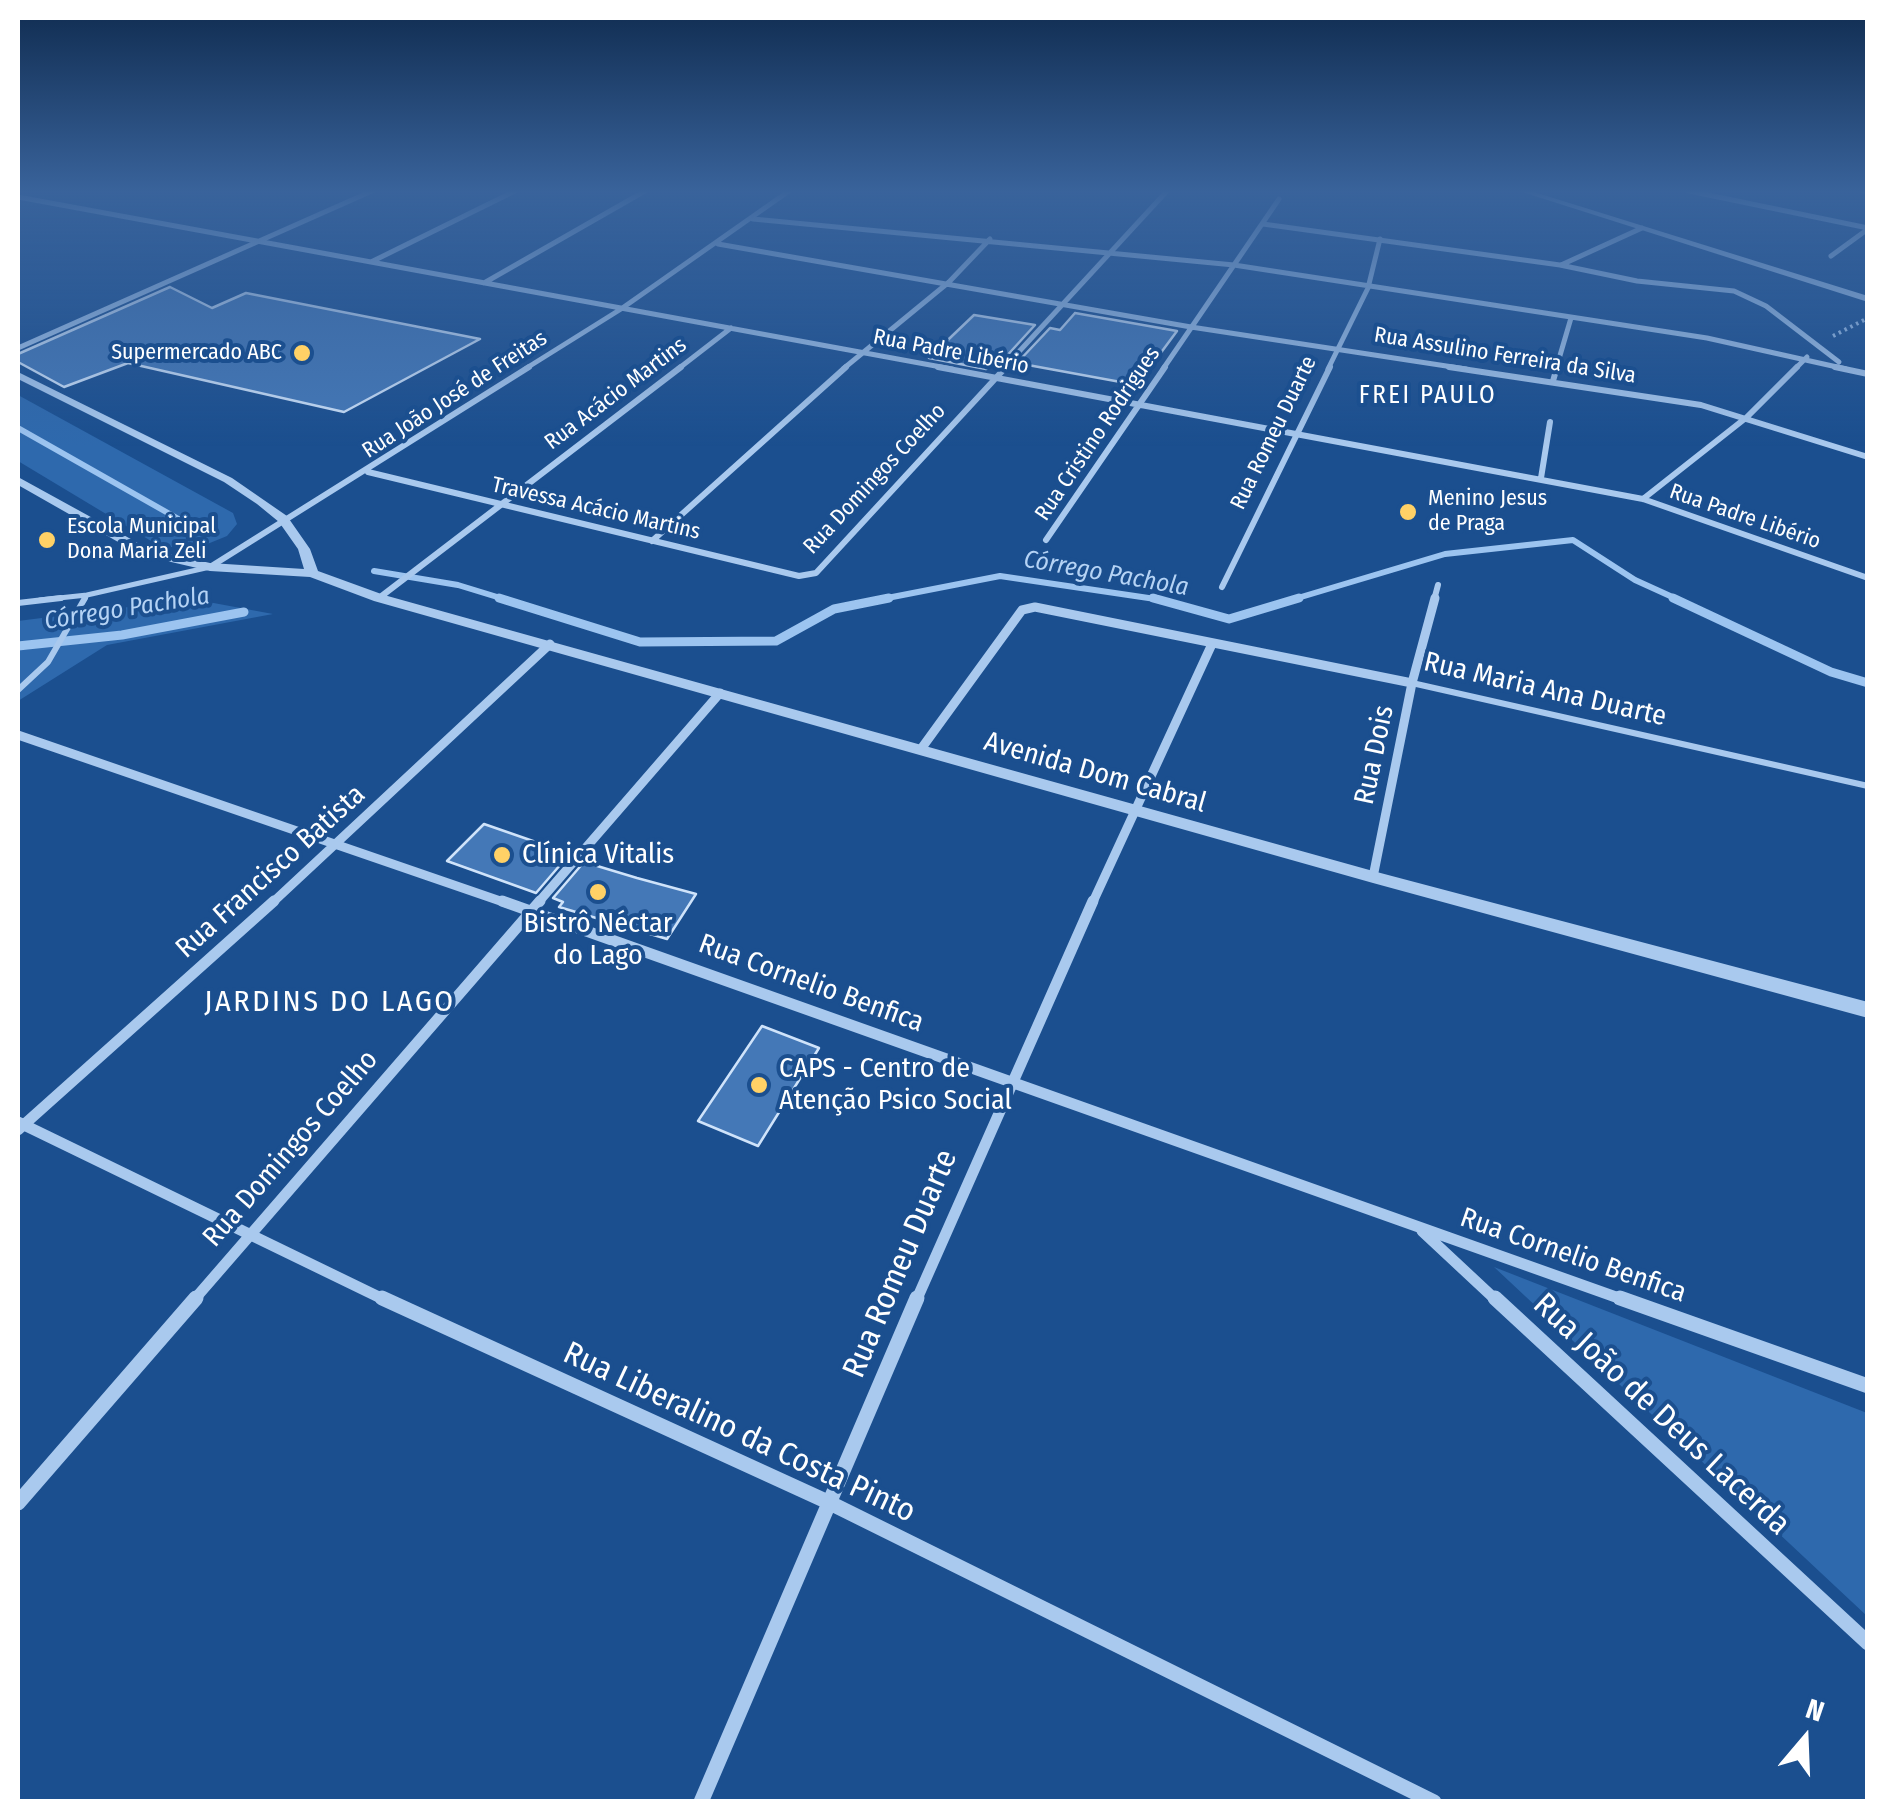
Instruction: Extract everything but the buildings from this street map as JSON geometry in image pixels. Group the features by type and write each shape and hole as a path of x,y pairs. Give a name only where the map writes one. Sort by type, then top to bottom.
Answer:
{"street":[{"path":"18,348 181,276"},
{"name":"Rua Padre Libério","path":"445,276 1644,500 1868,578"},
{"path":"484,283 496,276"},
{"name":"Rua João José de Freitas","path":"210,567 283,519 368,472 671,276"},
{"name":"Rua Assulino Ferreira da Silva","path":"912,276 1192,327 1554,381 1747,417 1868,457"},
{"path":"652,540 955,276"},
{"name":"Rua Domingos Coelho","path":"816,573 1089,276"},
{"name":"Rua Cristino Rodrigues","path":"1046,540 1227,276"},
{"path":"1297,276 1807,357 1868,374"},
{"name":"Rua Romeu Duarte","path":"1222,587 1371,276"},
{"path":"1602,276 1734,291 1766,306 1846,368"},
{"path":"1794,276 1868,299"},
{"path":"1554,381 1571,318"},
{"name":"Rua Acácio Martins","path":"379,598 732,328"},
{"path":"1644,500 1747,417 1807,357"},
{"path":"18,374 228,480 283,519 304,549 312,573"},
{"path":"1540,478 1550,422"},
{"name":"Travessa Acácio Martins","path":"368,472 799,576 816,573"},
{"name":"Avenida Dom Cabral","path":"18,480 145,552 210,567 312,573 379,598 1373,877 1868,1010"},
{"name":"Rua Dois","path":"1373,877 1412,683 1438,585"},
{"name":"Rua Maria Ana Duarte","path":"921,749 1022,610 1047,608 1412,683"},
{"name":"Rua Francisco Batista","path":"20,1126 335,846 550,644"},
{"name":"Rua Romeu Duarte","path":"701,1802 1009,1082 1212,644"},
{"name":"Rua Domingos Coelho","path":"18,1503 720,693"},
{"name":"Rua Cornelio Benfica","path":"18,735 534,912 1868,1386"},
{"name":"Rua Liberalino da Costa Pinto","path":"20,1126 246,1236 828,1502 1434,1802"},
{"name":"Rua João de Deus Lacerda","path":"1418,1228 1868,1643"}],"lane":[{"path":"18,603 87,595 210,567"},
{"path":"18,690 48,662 76,620 87,595"},
{"name":"Rua Maria Ana Duarte","path":"1412,683 1868,786"}],"path":[{"path":"1816,344 1868,318"}],"shaded area":[{"path":"18,395 233,513 237,524 227,536 200,547 161,547 18,461"},
{"path":"192,599 273,614 107,645 18,701 18,621"},
{"path":"1494,1267 1867,1413 1867,1616"}],"waterway":[{"path":"18,428 205,534"},
{"name":"Córrego Pachola","path":"1291,600 1445,554 1573,540 1635,580 1679,600"},
{"name":"Córrego Pachola","path":"374,571 458,585 507,600"},
{"name":"Córrego Pachola","path":"877,600 1000,576 1158,599"},
{"name":"Córrego Pachola","path":"499,598 640,642 776,641 834,609 889,598"},
{"name":"Córrego Pachola","path":"1153,598 1158,599"},
{"name":"Córrego Pachola","path":"1158,599 1229,619 1299,598"},
{"name":"Córrego Pachola","path":"1673,598 1831,672 1868,683"},
{"name":"Córrego Pachola","path":"18,646 122,635 244,612"}],"place":[{"name":"Supermercado ABC","path":"302,353"},
{"name":"Menino Jesus de Praga","path":"1408,512"},
{"name":"Escola Municipal Dona Maria Zeli","path":"47,540"},
{"name":"Clínica Vitalis","path":"502,855"},
{"name":"Bistrô Néctar do Lago","path":"598,892"},
{"name":"CAPS - Centro de Atenção Psico Social","path":"759,1085"}],"district":[{"name":"FREI PAULO","path":"1428,396"},
{"name":"JARDINS DO LAGO","path":"330,1003"}]}
